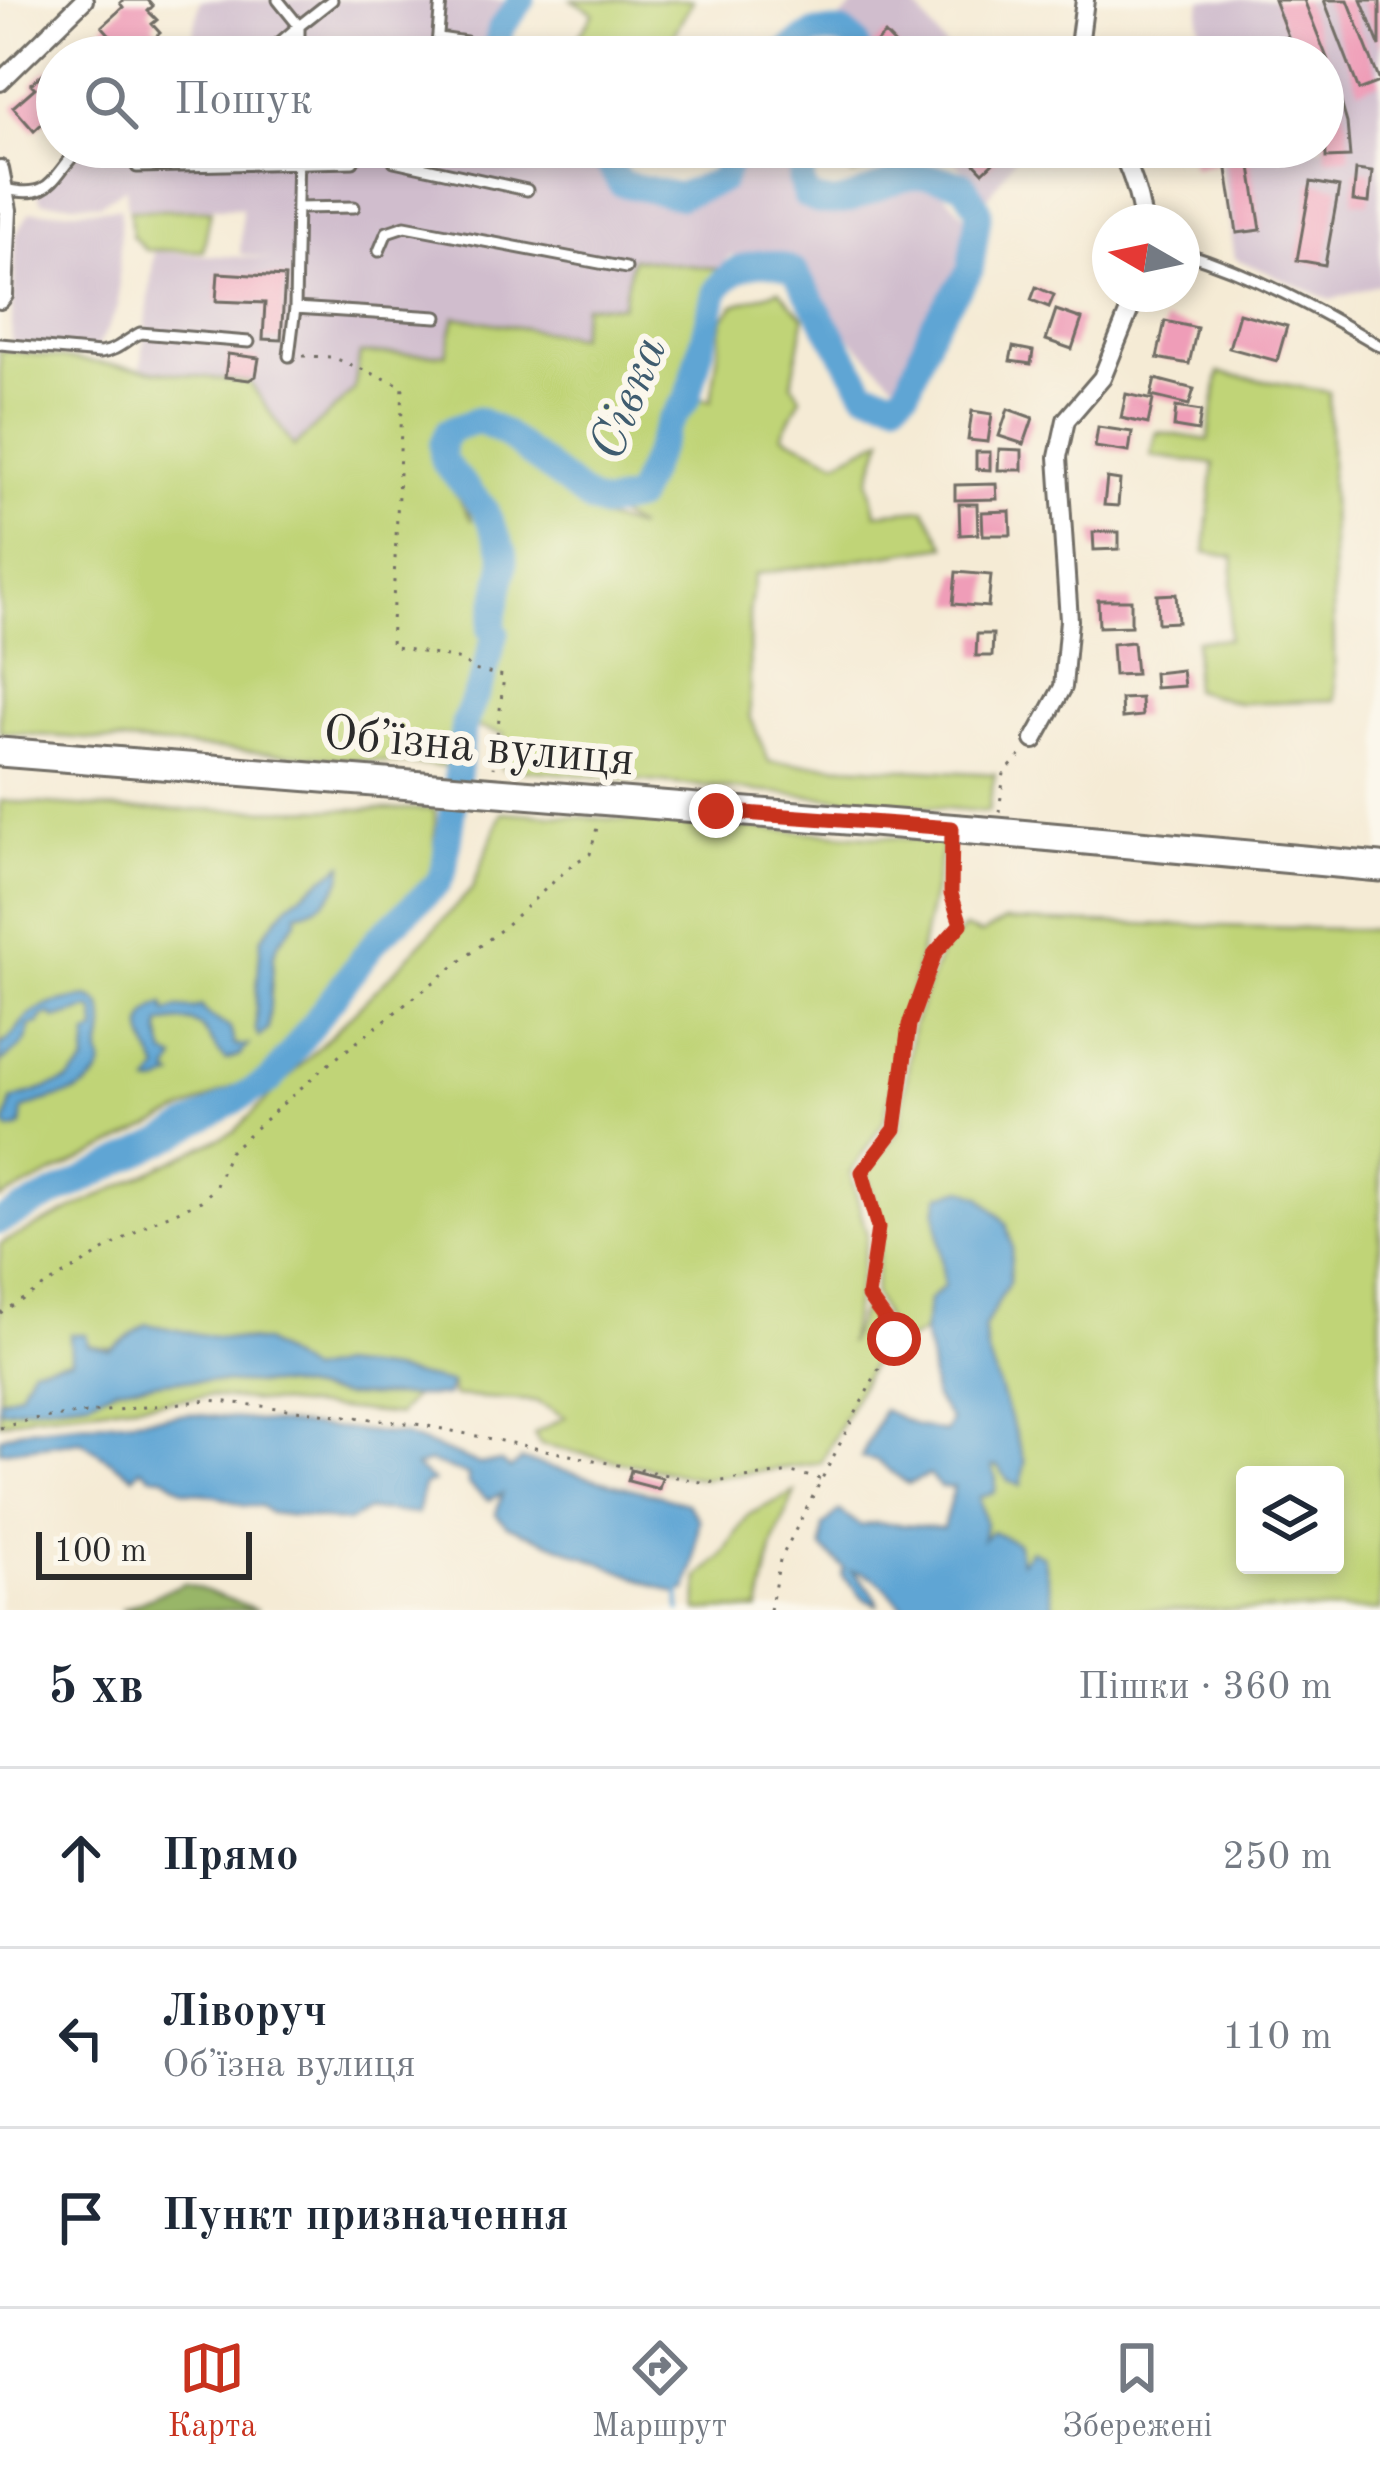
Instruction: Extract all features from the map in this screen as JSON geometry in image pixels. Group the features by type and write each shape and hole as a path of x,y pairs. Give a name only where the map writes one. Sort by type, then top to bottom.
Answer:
{"main road":[{"name":"Обʼїзна вулиця","path":"0,752 489,789 1380,868"}],"street":[{"path":"47,36 84,0"},
{"path":"1080,36 1085,0"},
{"path":"0,82 36,47"},
{"path":"1130,168 1141,204"},
{"path":"0,300 8,210 2,179"},
{"path":"1034,740 1063,687 1070,620 1058,457 1066,420 1102,378 1129,312"}],"lane":[{"path":"278,0 299,26 299,36"},
{"path":"287,36 332,0"},
{"path":"439,36 441,0"},
{"path":"2,179 28,193 50,185 62,168"},
{"path":"289,356 295,308 297,168"},
{"path":"429,168 527,190"},
{"path":"297,208 354,207"},
{"path":"379,251 387,232 405,226 626,268"},
{"path":"1200,258 1311,304 1380,346"},
{"path":"295,308 437,317"},
{"path":"0,344 100,353 115,351 140,333 249,342"}],"path":[{"path":"289,356 332,357 403,386 391,646 462,660 473,670 504,676 489,789"},
{"path":"997,832 1004,773 1034,740"},
{"path":"0,1313 150,1222 201,1201 215,1188 229,1152 321,1070 590,854 605,799"},
{"path":"770,1610 780,1560 894,1339 868,1296 878,1228 862,1172 895,1129 909,1025 935,953 961,924 951,894 952,828"},
{"path":"0,1428 32,1419 210,1400 423,1425 706,1483 790,1472 822,1480"}],"shaded area":[{"path":"200,0 509,0 492,36 193,36"},
{"path":"860,0 911,0 938,36 846,36 835,24"},
{"path":"1201,0 1380,0 1380,284 1331,300 1235,258 1221,168 1344,168 1344,36 1202,36"},
{"path":"63,168 602,168 613,184 678,200 705,196 725,186 734,168 796,168 795,177 805,201 825,208 853,206 931,180 971,222 963,266 927,323 897,385 824,311 797,266 785,259 731,255 718,269 633,258 621,306 578,337 455,317 446,354 360,354 354,390 293,447 249,383 141,369 154,252 272,259 240,254 242,208 127,208 126,187 100,204 41,202 38,194"},
{"path":"962,168 1008,168 988,198"},
{"path":"121,208 118,307 95,353 11,342 16,234 30,212"}],"green space":[{"path":"572,0 693,0 673,36 579,36 594,13"},
{"path":"130,210 211,210 203,251 146,250 132,236"},
{"path":"632,258 718,269 682,393 664,420 632,493 602,496 483,414 444,422 437,464 472,521 453,460 455,439 477,428 600,518 638,528 616,515 637,505 675,425 696,397 711,401 723,319 734,305 779,290 804,318 792,384 801,397 782,435 837,461 883,438 869,481 876,513 925,509 946,546 755,574 749,613 750,716 769,762 995,774 988,812 502,768 504,734 473,726 494,663 481,657 457,720 448,767 0,732 0,350 250,383 294,447 354,390 360,354 446,354 455,317 578,337 584,305 622,306"},
{"path":"1219,373 1329,392 1335,700 1238,703 1193,690 1196,640 1228,639 1234,557 1205,552 1214,464 1151,456 1157,432 1208,440"},
{"path":"0,801 132,810 435,809 435,864 370,931 268,1070 0,1199"},
{"path":"502,812 944,841 884,1121 850,1173 867,1235 848,1344 865,1303 888,1332 821,1463 703,1479 540,1445 534,1434 565,1417 535,1401 453,1396 451,1383 338,1365 308,1373 265,1344 238,1338 130,1348 88,1345 72,1360 33,1367 20,1392 0,1399 0,1244 235,1131 472,889"},
{"path":"1004,921 1380,930 1380,1610 1054,1610 1042,1556 1021,1563 982,1542 985,1523 979,1496 991,1465 999,1466 984,1328 1009,1282 940,1195 936,1211 944,1286 929,1300 923,1333 898,1345 874,1294 882,1227 867,1173 900,1129 913,1025 940,955 964,928 981,934"},
{"path":"179,1380 281,1385 343,1396 414,1396 398,1415 209,1396 31,1415 0,1423 0,1410 89,1400 117,1387"},
{"path":"795,1492 773,1545 759,1610 697,1610 699,1577 721,1557 748,1515"},
{"path":"184,1583 258,1610 121,1610"}],"water":[{"path":"343,864 335,890 323,903 297,913 297,920 279,942 268,1030 259,1037 256,1001 261,938 289,903"},
{"path":"88,997 100,1004 104,1015 98,1075 81,1090 23,1110 21,1127 10,1130 5,1125 12,1100 68,1081 85,1064 88,1035 96,1032 95,1012 89,1009 55,1019 51,1014 43,1016 38,1024 29,1026 20,1048 0,1063 0,1046 35,1011"},
{"path":"164,1004 166,1013 201,1006 230,1028 235,1046 248,1045 240,1055 226,1060 196,1024 161,1024 166,1055 176,1059 169,1073 174,1077 149,1084 159,1070 143,1025 152,1010"},
{"path":"964,1189 981,1197 1006,1223 1012,1247 1009,1282 984,1328 987,1351 1025,1462 1021,1486 1008,1481 999,1466 992,1466 995,1492 979,1497 983,1539 992,1532 1017,1543 1021,1562 1031,1550 1043,1556 1054,1610 907,1610 877,1580 852,1571 878,1605 864,1599 842,1576 844,1568 822,1548 823,1526 840,1511 861,1526 943,1528 954,1487 940,1487 929,1475 908,1484 877,1461 861,1458 883,1410 945,1432 951,1421 934,1397 923,1333 929,1300 944,1286 936,1211 940,1195"},
{"path":"146,1324 264,1342 308,1372 338,1365 451,1383 446,1396 343,1396 281,1385 179,1380 117,1387 89,1400 0,1410 0,1399 20,1392 32,1367 71,1360 70,1334 86,1334 88,1345 110,1350"},
{"path":"189,1414 403,1435 478,1464 501,1462 510,1469 522,1460 687,1503 699,1520 687,1590 675,1593 506,1525 496,1514 502,1494 488,1500 468,1484 468,1475 429,1462 416,1467 433,1482 424,1485 417,1514 368,1510 348,1522 270,1513 261,1506 184,1490 141,1468 134,1476 81,1441 0,1451 0,1437 25,1429"}],"building":[{"path":"148,0 153,6 148,11 157,20 152,24 160,33 111,36 102,26 123,7 120,3"},
{"path":"1274,0 1304,0 1318,36 1288,36"},
{"path":"1324,0 1348,0 1380,82 1359,90 1344,51 1344,36 1338,36"},
{"path":"1361,0 1380,0 1380,47"},
{"path":"36,80 34,131 13,107 35,88 31,84"},
{"path":"1344,113 1347,123 1350,157 1344,157"},
{"path":"1227,168 1251,168 1261,230 1237,233"},
{"path":"1356,170 1372,172 1369,203 1353,201"},
{"path":"1311,182 1339,187 1325,265 1297,260"},
{"path":"218,273 285,277 281,340 263,339 265,303 216,301"},
{"path":"1036,287 1054,295 1049,307 1031,300"},
{"path":"1056,310 1082,319 1072,349 1046,340"},
{"path":"1239,313 1287,326 1277,361 1229,348"},
{"path":"1165,321 1197,328 1189,364 1157,358"},
{"path":"1013,347 1033,351 1031,364 1010,361"},
{"path":"228,354 259,358 256,376 249,380 225,377"},
{"path":"1155,379 1194,389 1189,405 1151,396"},
{"path":"1126,394 1153,400 1148,424 1121,418"},
{"path":"1176,407 1201,411 1198,431 1174,427"},
{"path":"1008,409 1033,418 1024,444 999,436"},
{"path":"972,411 992,414 988,442 968,440"},
{"path":"1098,427 1132,432 1129,452 1095,447"},
{"path":"999,449 1022,450 1022,470 998,470"},
{"path":"976,452 990,452 990,470 976,469"},
{"path":"1107,478 1120,480 1118,506 1104,505"},
{"path":"996,484 997,499 955,500 955,485"},
{"path":"959,504 977,504 978,534 960,535"},
{"path":"1010,511 1011,535 983,535 982,512"},
{"path":"1093,532 1119,532 1119,549 1094,550"},
{"path":"956,572 991,575 988,607 953,604"},
{"path":"1176,594 1178,622 1158,623 1157,595"},
{"path":"1098,600 1131,600 1131,626 1099,627"},
{"path":"977,634 993,634 992,656 976,656"},
{"path":"1133,642 1136,674 1114,675 1112,644"},
{"path":"1182,670 1184,686 1155,688 1154,673"},
{"path":"1141,698 1142,716 1122,718 1121,699"},
{"path":"631,1470 662,1478 659,1489 628,1481"}],"waterway":[{"name":"Сівка","path":"499,36 522,0"},
{"name":"Сівка","path":"810,36 848,36"},
{"name":"Сівка","path":"611,168 620,183 679,196 722,180 727,168"},
{"name":"Сівка","path":"0,1221 169,1138 271,1080 377,939 438,883 444,870 464,724 496,633 491,630 504,567 504,552 484,508 443,461 442,445 448,431 478,420 505,434 590,501 604,506 636,499 669,423 688,398 716,292 741,268 762,263 795,272 865,391 896,399 908,388 932,327 970,271 979,210 963,184 928,177 893,182 844,201 819,201 806,196 803,168"},
{"path":"679,1592 680,1610"}],"route":[{"path":"716,811 952,828 951,894 961,924 935,953 909,1025 895,1129 862,1172 878,1228 868,1296 894,1339"}]}
